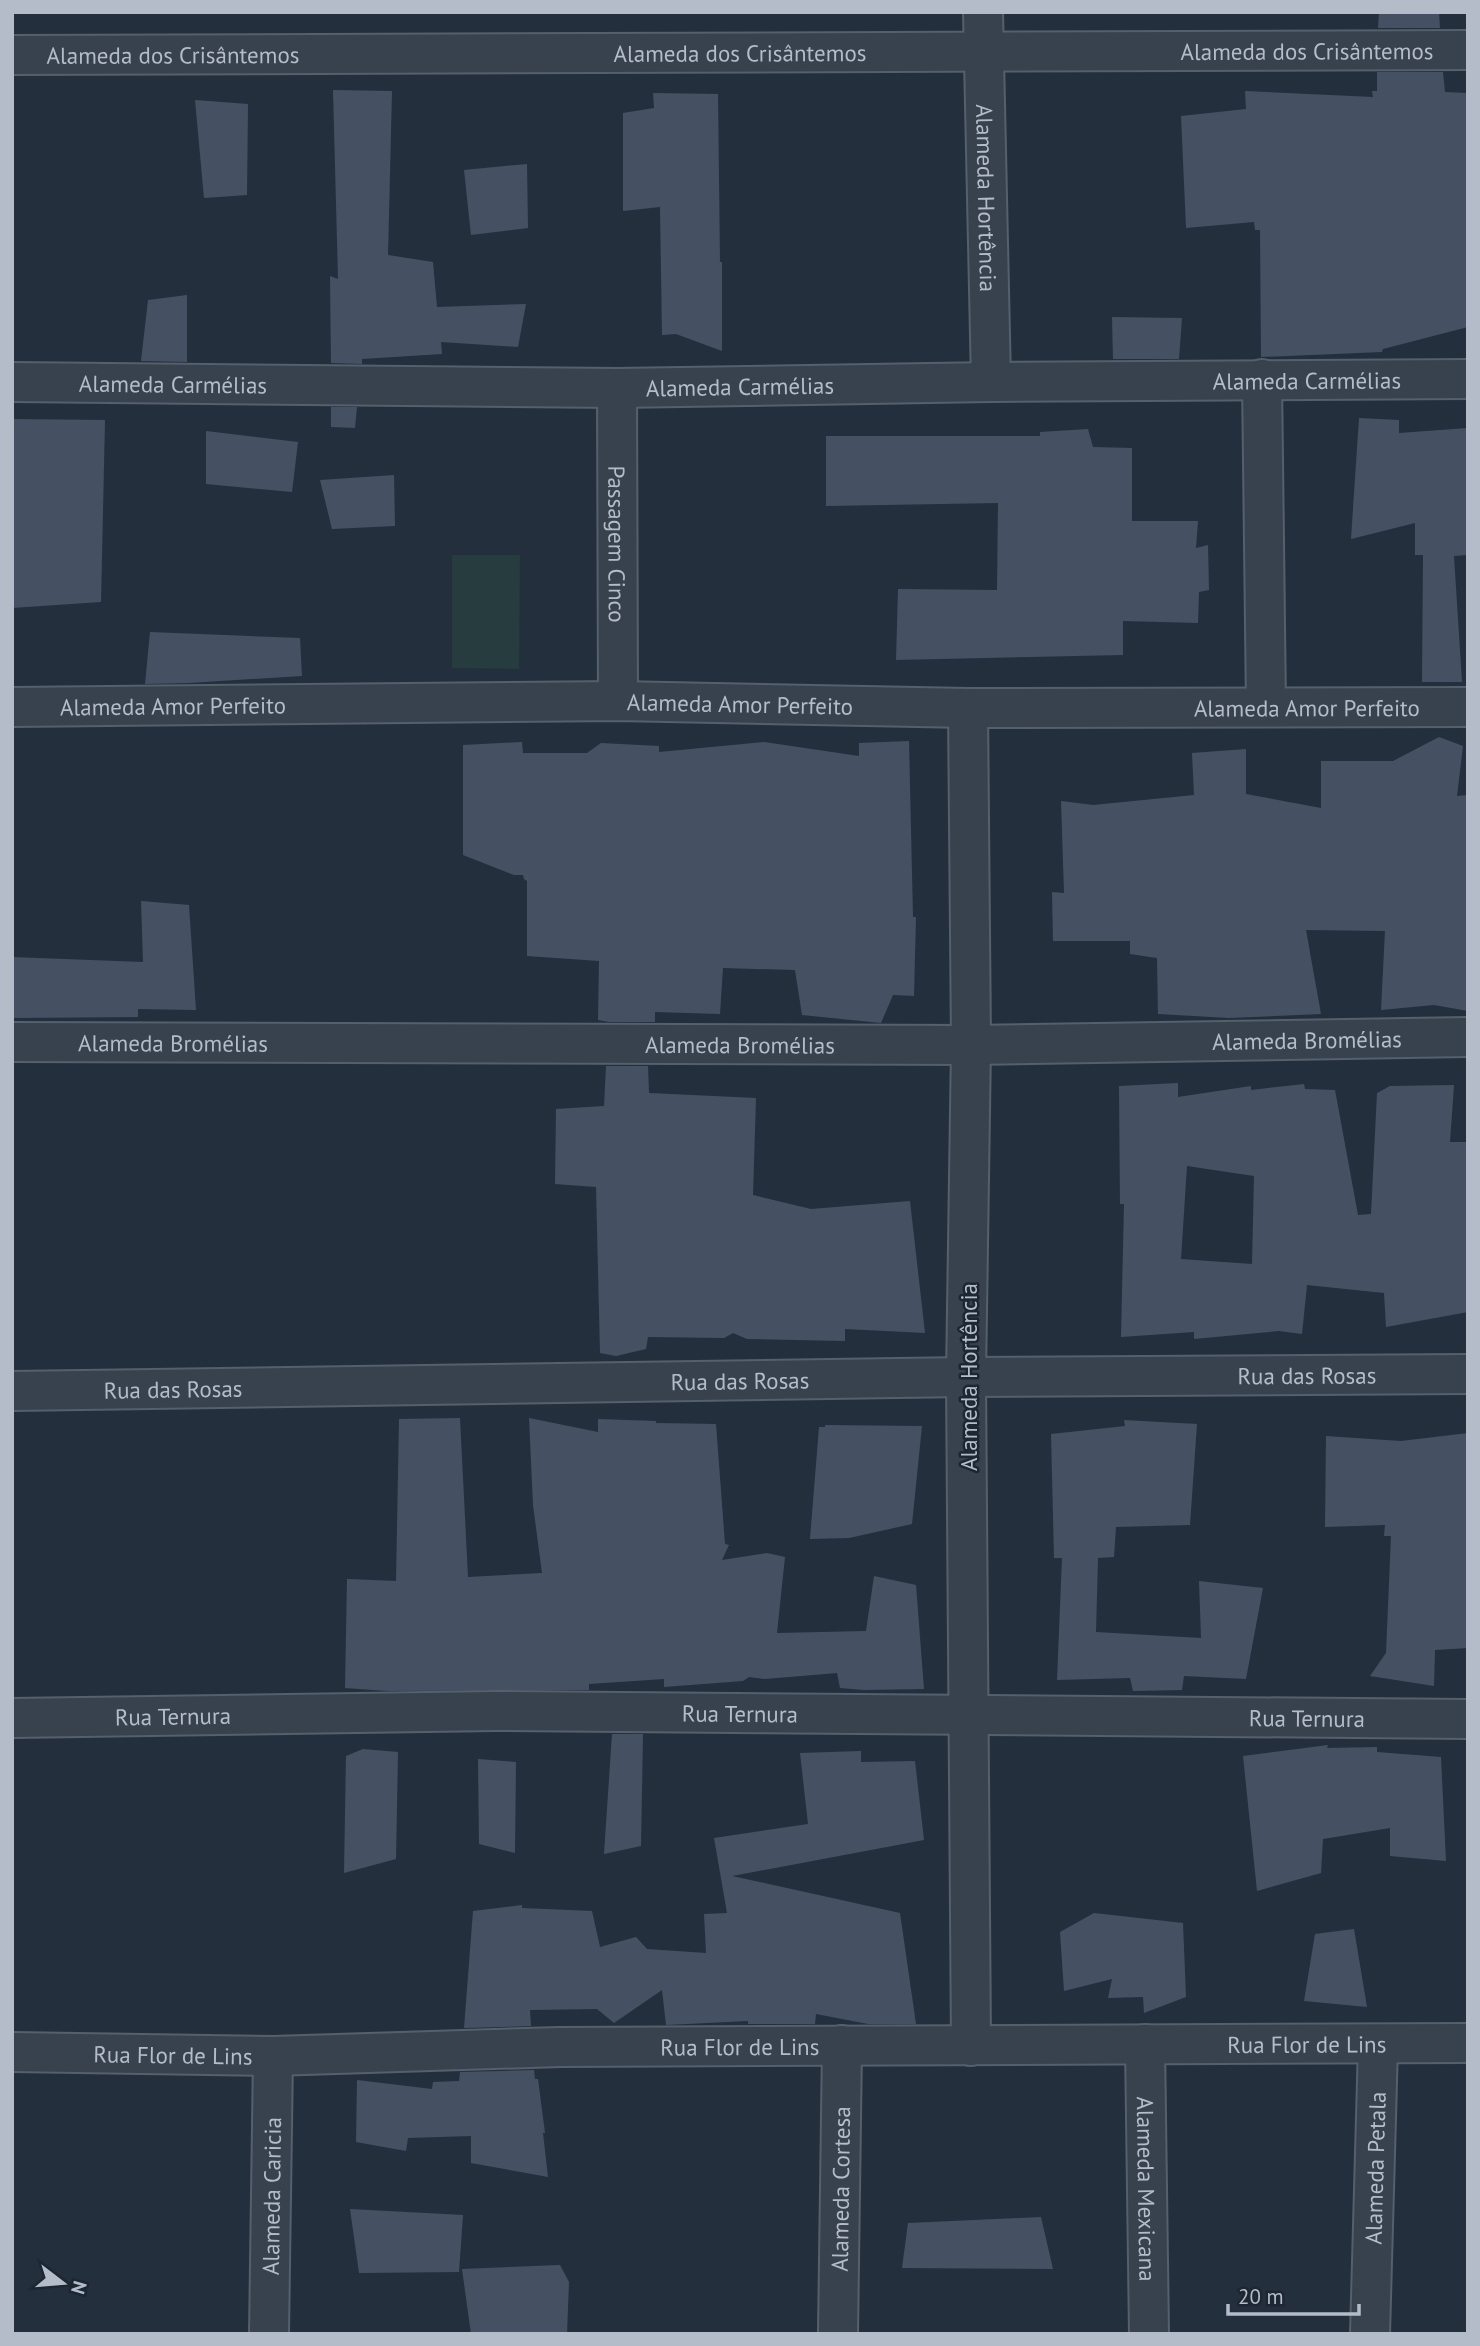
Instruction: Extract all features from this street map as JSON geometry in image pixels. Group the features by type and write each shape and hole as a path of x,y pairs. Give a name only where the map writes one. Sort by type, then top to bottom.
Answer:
{"street":[{"name":"Alameda Hortência","path":"983,12 990,382"},
{"name":"Alameda dos Crisântemos","path":"12,55 1468,50"},
{"name":"Alameda Carmélias","path":"12,382 617,388 1262,379 1468,380"},
{"path":"1262,379 1266,706"},
{"name":"Passagem Cinco","path":"617,388 618,701"},
{"name":"Alameda Amor Perfeito","path":"12,707 618,701 968,708 1468,706"},
{"name":"Alameda Hortência","path":"968,708 971,1045 966,1377 971,1715 971,2046"},
{"name":"Alameda Bromélias","path":"12,1042 971,1045 1468,1037"},
{"name":"Rua das Rosas","path":"12,1391 966,1377 1468,1374"},
{"name":"Rua Ternura","path":"12,1718 495,1712 1468,1718"},
{"name":"Rua Flor de Lins","path":"12,2052 273,2056 560,2047 1468,2043"},
{"name":"Alameda Mexicana","path":"1146,2044 1149,2334"},
{"name":"Alameda Cortesa","path":"838,2334 842,2045"},
{"name":"Alameda Petala","path":"1370,2334 1378,2045"},
{"name":"Alameda Caricia","path":"269,2334 273,2056"}],"green space":[{"path":"452,555 520,555 519,669 452,668"}],"building":[{"path":"1379,12 1439,12 1440,28 1378,28"},
{"path":"1377,72 1443,72 1445,92 1468,93 1468,327 1383,349 1382,352 1261,357 1260,230 1255,230 1254,222 1186,228 1181,116 1246,109 1245,91 1373,97 1372,91 1377,91"},
{"path":"333,90 392,91 388,255 433,262 437,307 526,304 518,347 441,342 442,354 362,359 362,364 331,363 330,276 338,279"},
{"path":"653,93 718,94 722,351 676,334 662,335 660,207 623,211 623,113 654,108"},
{"path":"195,100 248,104 247,195 204,198"},
{"path":"527,164 528,228 471,235 464,170"},
{"path":"187,295 187,362 141,361 148,300"},
{"path":"1112,317 1182,318 1179,359 1113,359"},
{"path":"331,407 357,407 355,428 331,427"},
{"path":"1359,418 1399,420 1399,433 1468,428 1468,555 1454,556 1462,682 1422,682 1423,555 1415,555 1415,523 1351,539"},
{"path":"12,419 105,420 101,602 12,608"},
{"path":"1088,429 1093,447 1132,448 1132,521 1198,521 1196,548 1208,545 1209,590 1199,592 1198,623 1123,621 1123,655 896,660 898,589 997,590 998,503 826,506 826,436 1040,436 1040,432"},
{"path":"206,431 298,442 292,492 206,484"},
{"path":"394,475 395,526 332,529 320,480"},
{"path":"150,632 300,638 302,676 145,684"},
{"path":"1439,737 1463,746 1457,796 1468,795 1468,1011 1434,1005 1381,1010 1385,931 1306,930 1321,1014 1229,1018 1158,1014 1157,958 1130,954 1130,941 1053,941 1052,892 1064,893 1061,801 1093,805 1194,795 1192,753 1246,749 1246,794 1321,808 1321,761 1393,761"},
{"path":"909,741 913,917 916,917 914,996 893,995 881,1023 802,1015 795,970 723,968 720,1014 655,1012 655,1022 598,1020 599,961 527,956 527,881 523,875 514,875 463,855 463,745 522,742 523,753 587,753 601,743 659,746 659,752 764,742 859,756 859,743"},
{"path":"141,901 189,905 196,1010 138,1009 138,1017 12,1018 12,957 143,962"},
{"path":"606,1066 648,1066 649,1093 756,1098 753,1195 811,1209 910,1201 925,1333 845,1329 845,1341 747,1339 733,1333 724,1338 648,1337 646,1349 616,1356 600,1353 596,1187 555,1184 556,1109 604,1106"},
{"path":"1178,1083 1178,1097 1251,1086 1251,1090 1304,1084 1305,1089 1335,1090 1358,1215 1371,1214 1377,1093 1390,1086 1454,1085 1450,1142 1468,1142 1468,1312 1386,1327 1384,1293 1307,1285 1302,1334 1279,1331 1194,1339 1194,1332 1121,1337 1124,1204 1120,1204 1119,1086","holes":["1187,1166 1254,1176 1252,1264 1181,1259"]},
{"path":"460,1418 468,1577 542,1573 533,1505 529,1418 598,1432 598,1419 716,1424 725,1544 729,1545 722,1560 767,1553 785,1557 777,1633 866,1631 874,1576 916,1585 924,1689 840,1688 837,1673 765,1679 749,1677 743,1681 664,1687 664,1679 589,1684 589,1690 387,1691 345,1688 347,1579 396,1581 399,1419"},
{"path":"1124,1420 1197,1424 1190,1525 1116,1527 1114,1557 1098,1558 1096,1632 1201,1638 1199,1581 1263,1588 1246,1679 1184,1676 1182,1690 1133,1691 1130,1678 1057,1680 1062,1558 1054,1558 1051,1434 1125,1426"},
{"path":"922,1426 912,1524 849,1538 810,1539 819,1427"},
{"path":"1468,1433 1468,1648 1435,1650 1434,1686 1370,1676 1386,1653 1391,1536 1384,1536 1385,1525 1325,1527 1326,1436 1401,1441"},
{"path":"612,1734 643,1734 641,1846 604,1854"},
{"path":"1328,1745 1327,1748 1377,1747 1377,1752 1441,1757 1446,1861 1390,1856 1390,1828 1323,1839 1321,1873 1257,1891 1243,1756"},
{"path":"363,1749 398,1752 396,1859 344,1873 346,1756"},
{"path":"861,1751 861,1762 915,1761 924,1840 732,1876 900,1913 916,2024 868,2024 816,2014 815,2024 748,2024 748,2021 666,2025 662,1990 614,2023 597,2009 530,2010 531,2026 464,2028 473,1911 522,1905 522,1908 592,1911 600,1947 636,1937 647,1949 706,1953 704,1914 727,1913 714,1838 808,1824 800,1753"},
{"path":"478,1759 516,1762 515,1853 479,1844"},
{"path":"1094,1913 1183,1923 1186,1997 1144,2013 1143,1997 1108,1998 1112,1979 1064,1991 1060,1932"},
{"path":"1354,1929 1367,2007 1304,2001 1315,1934"},
{"path":"534,2070 535,2079 538,2079 548,2177 471,2163 471,2136 408,2138 406,2151 356,2142 357,2080 432,2089 433,2082 459,2081 460,2072"},
{"path":"350,2209 463,2215 459,2272 359,2273"},
{"path":"1041,2217 1053,2269 902,2268 908,2223"},
{"path":"560,2265 569,2282 567,2334 471,2334 462,2269"}]}
